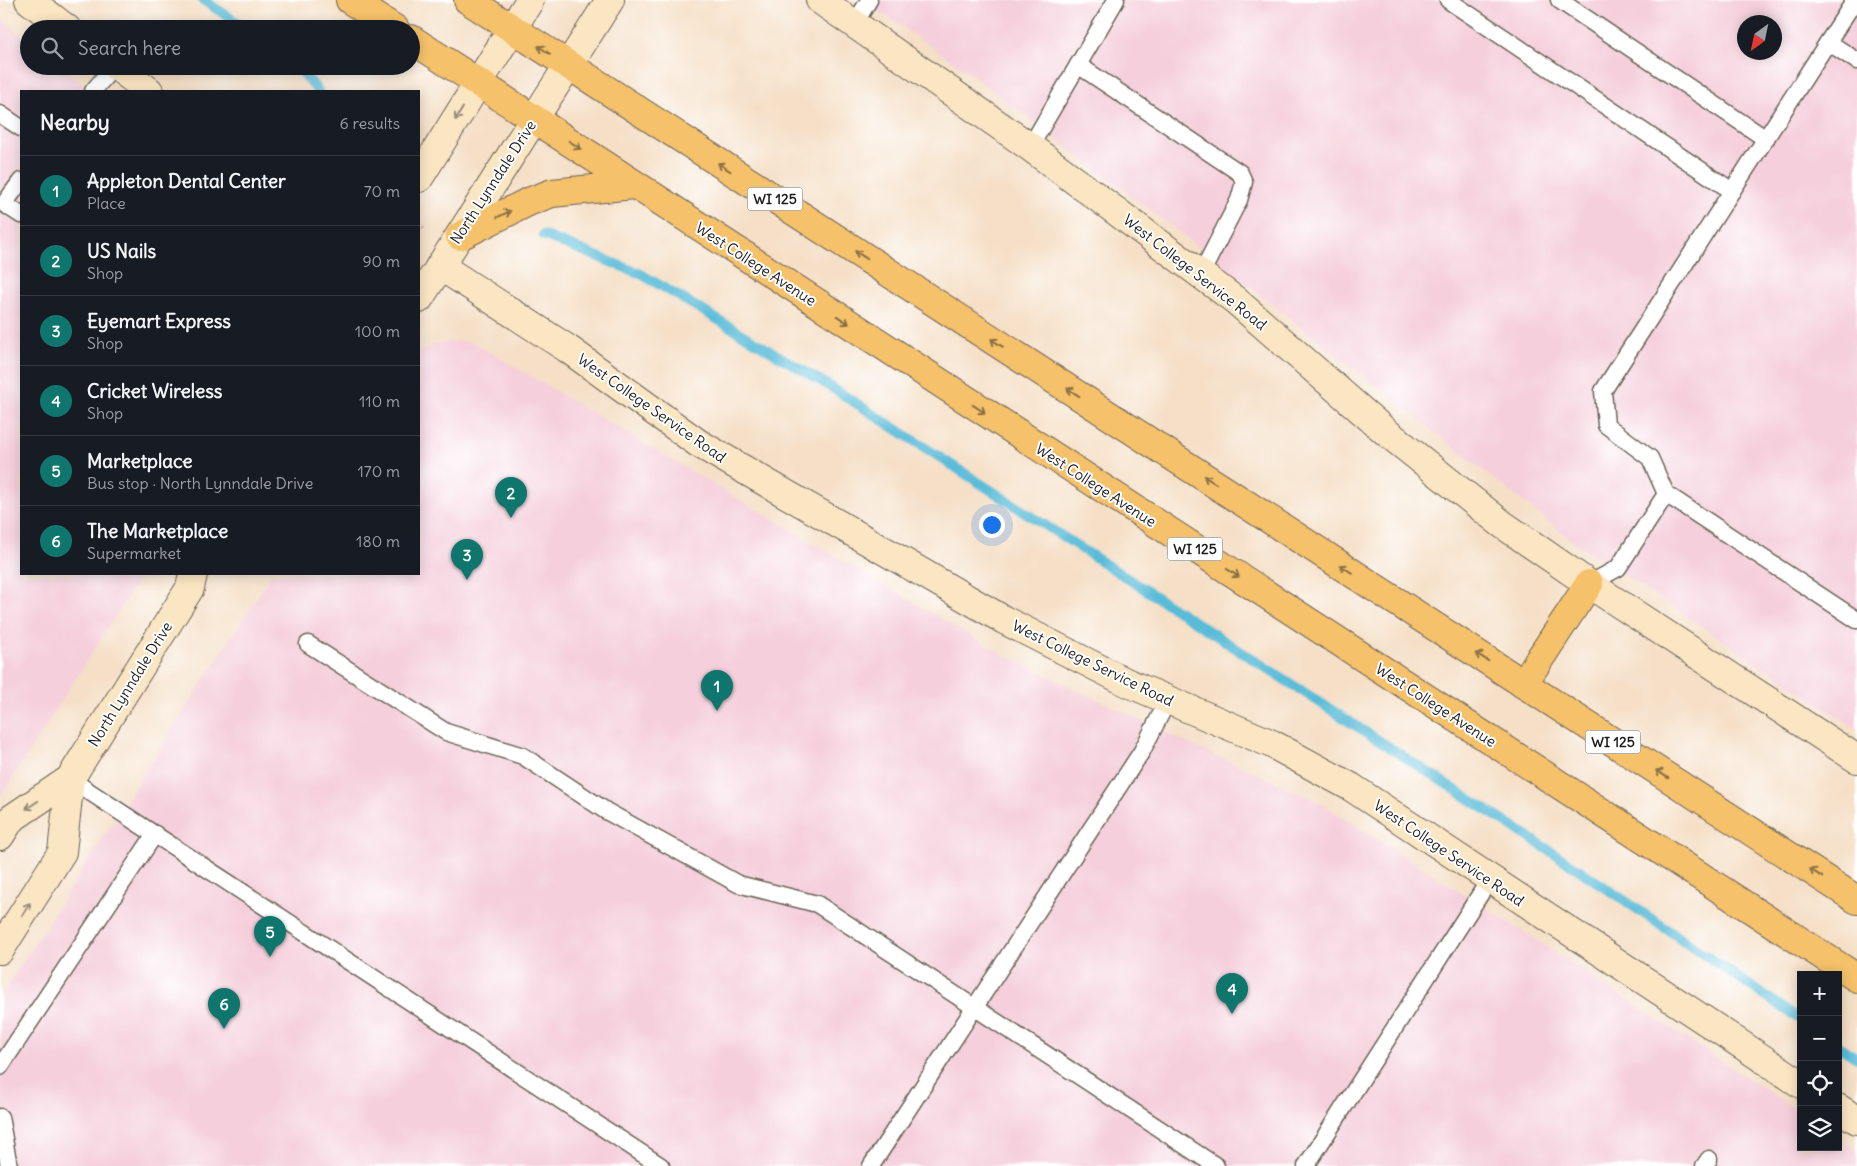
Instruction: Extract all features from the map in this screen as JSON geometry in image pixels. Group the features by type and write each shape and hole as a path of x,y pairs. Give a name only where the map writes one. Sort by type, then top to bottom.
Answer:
{"main road":[{"path":"350,0 381,20"},
{"name":"WI 125","path":"468,0 1857,900"},
{"name":"West College Avenue","path":"420,45 1857,978"},
{"path":"460,236 528,202 552,193 634,184"},
{"path":"1523,684 1589,584"}],"street":[{"path":"29,0 55,20"},
{"path":"420,176 530,0"},
{"name":"North Lynndale Drive","path":"420,297 610,0"},
{"name":"West College Service Road","path":"820,0 1030,147 1235,300 1385,431 1502,524 1589,584 1857,759"},
{"path":"127,75 148,90"},
{"name":"West College Service Road","path":"440,266 568,349 698,443 1004,620 1128,683 1272,744 1351,787 1797,1081"},
{"name":"North Lynndale Drive","path":"0,836 11,819 70,779 192,581 210,575"},
{"name":"North Lynndale Drive","path":"0,950 62,852 70,779"},
{"path":"1842,1111 1857,1120"}],"lane":[{"path":"854,24 869,0"},
{"path":"1030,147 1116,0"},
{"path":"1448,0 1732,191"},
{"path":"1559,0 1766,139"},
{"path":"1856,0 1603,391 1606,425 1650,458 1666,494 1857,620"},
{"path":"1828,42 1857,61"},
{"path":"1078,65 1240,173 1244,182 1239,200 1201,274"},
{"path":"94,90 107,75"},
{"path":"0,114 20,127"},
{"path":"20,182 4,204 20,214"},
{"path":"1589,584 1618,568 1666,494"},
{"path":"308,644 446,732 523,756 606,811 738,884 816,904 976,1007 1216,1166"},
{"path":"871,1166 1142,751 1168,700"},
{"path":"70,779 661,1166"},
{"path":"0,1067 154,834"},
{"path":"1306,1166 1490,879"},
{"path":"0,1118 9,1166"}],"shaded area":[{"path":"862,0 1857,0 1857,729 1574,542 1239,278 964,69"},
{"path":"0,18 20,34 20,75 71,75 90,90 20,90 20,575 141,575 0,798"},
{"path":"459,341 474,343 995,650 1194,746 1314,799 1525,933 1797,1110 1797,1151 1842,1151 1842,1141 1857,1150 1857,1166 0,1166 0,998 271,575 420,575 420,352 436,344"}],"waterway":[{"path":"203,0 233,20"},
{"path":"305,75 317,90"},
{"path":"543,235 641,274 831,387 1578,869 1797,1017"},
{"path":"1842,1049 1857,1058"}],"place":[{"name":"US Nails","path":"511,518"},
{"name":"Eyemart Express","path":"467,580"},
{"name":"Appleton Dental Center","path":"717,711"},
{"name":"Marketplace","path":"270,957"},
{"name":"Cricket Wireless","path":"1232,1014"},
{"name":"The Marketplace","path":"224,1029"}]}
